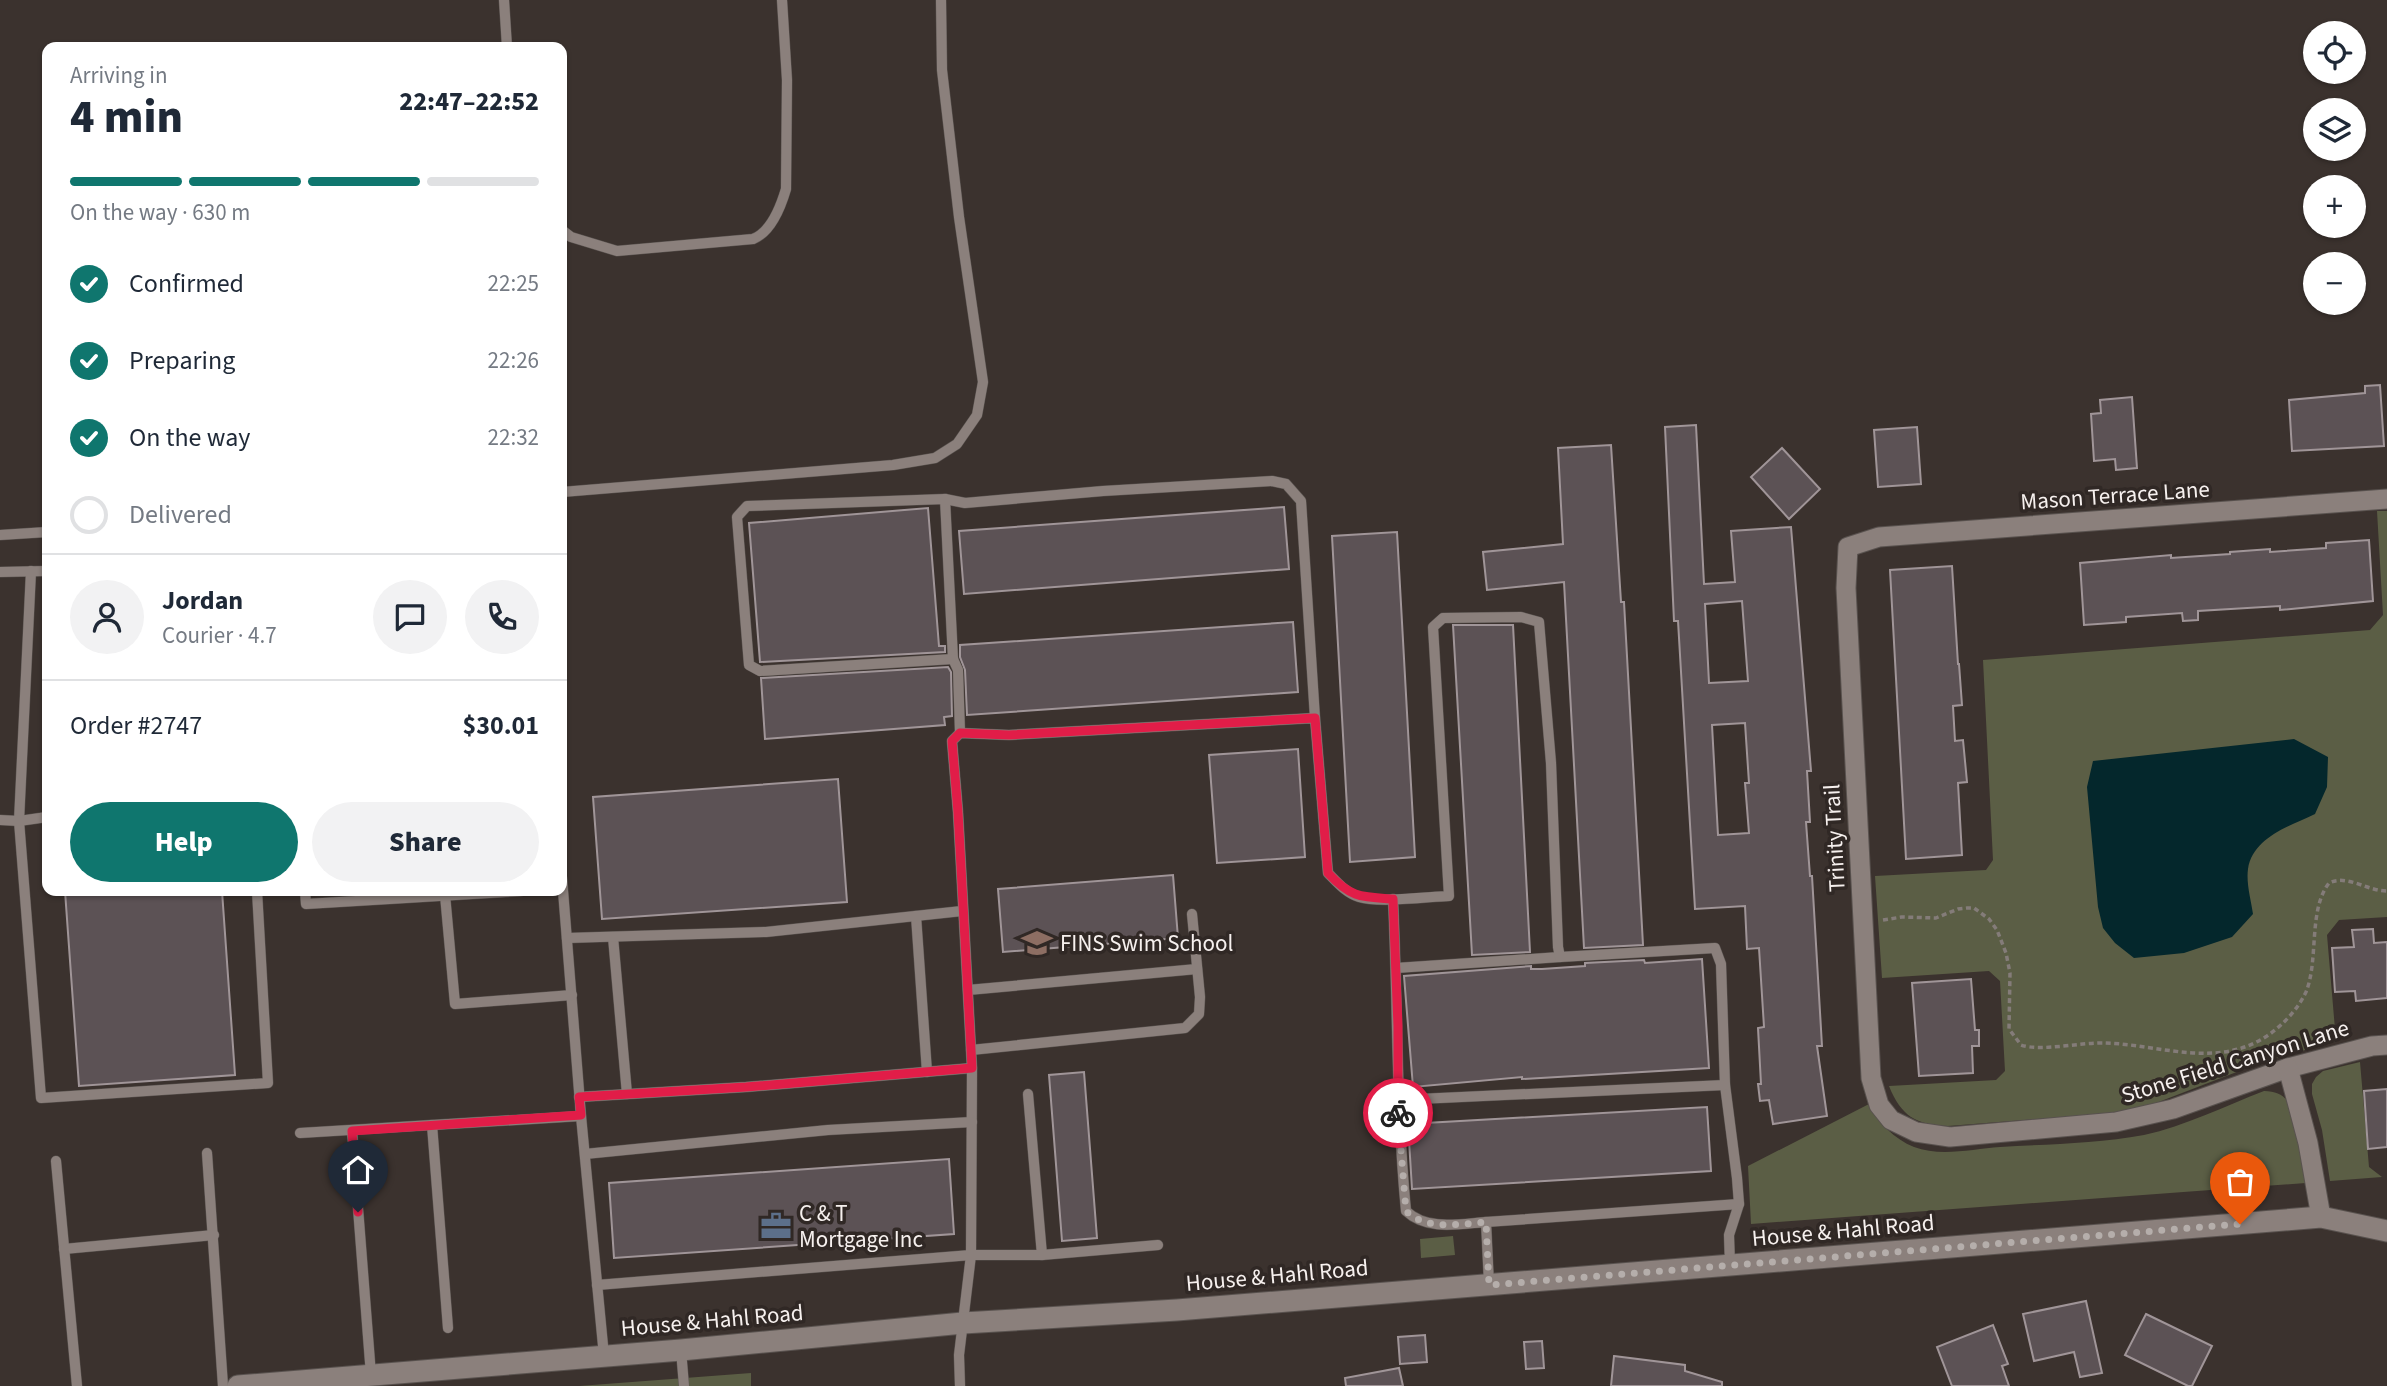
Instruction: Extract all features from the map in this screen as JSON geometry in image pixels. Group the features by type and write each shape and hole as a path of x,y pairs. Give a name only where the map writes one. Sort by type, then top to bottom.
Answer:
{"street":[{"name":"Mason Terrace Lane","path":"1848,547 1879,537 2387,499"},
{"name":"Trinity Trail","path":"1848,547 1846,588 1871,1078 1879,1105 1891,1120"},
{"name":"Stone Field Canyon Lane","path":"1891,1120 1916,1132 1950,1137 2116,1122 2173,1109 2288,1068 2372,1045 2387,1045"},
{"path":"2288,1068 2308,1143 2321,1217"},
{"name":"House & Hahl Road","path":"239,1386 604,1357 963,1323 1177,1310 2321,1217 2387,1231"}],"lane":[{"path":"504,0 507,42"},
{"path":"567,234 617,251 762,236 783,201 786,189 787,80 782,0"},
{"path":"567,492 893,465 935,458 957,444 977,415 983,382 959,217 942,70 941,0"},
{"path":"953,659 760,671 749,665 737,517 747,506 945,499 965,503 1129,489 1272,481 1286,484 1301,500 1328,873 1340,886 1359,897 1393,899 1449,896 1433,627 1443,618 1521,617 1539,622 1551,764 1560,957"},
{"path":"945,499 953,659 958,670 960,733 952,741 972,1068 971,1255 959,1355 960,1386"},
{"path":"0,535 42,532"},
{"path":"31,571 19,821 41,1098 268,1083 257,896"},
{"path":"0,572 42,571"},
{"path":"960,733 1009,735 1315,718"},
{"path":"0,820 42,818"},
{"path":"305,896 306,904 430,896"},
{"path":"446,896 455,1004 572,995"},
{"path":"563,896 604,1357"},
{"path":"1393,899 1397,1100 1406,1211 1415,1220 1441,1225 1739,1204"},
{"path":"567,938 766,932 962,911"},
{"path":"971,1050 1185,1028 1199,1014 1192,914"},
{"path":"916,916 928,1072"},
{"path":"613,937 627,1094"},
{"path":"1396,968 1715,948 1721,964 1725,1085 1739,1204 1729,1235 1730,1265"},
{"path":"968,990 1197,969"},
{"path":"579,1097 746,1087 972,1068"},
{"path":"1397,1100 1725,1085"},
{"path":"1028,1094 1042,1255"},
{"path":"300,1133 581,1115"},
{"path":"585,1154 828,1130 972,1122"},
{"path":"432,1125 448,1328"},
{"path":"352,1131 371,1376"},
{"path":"207,1153 223,1386"},
{"path":"55,1161 77,1386"},
{"path":"1486,1222 1489,1285"},
{"path":"64,1249 214,1235"},
{"path":"597,1285 971,1255 1042,1255 1158,1245"},
{"path":"681,1350 684,1386"}],"path":[{"path":"1863,923 1902,917 1936,918 1967,908 1982,912 1994,924 2006,953 2010,973 2009,1029 2021,1045 2037,1049 2067,1044 2109,1043 2215,1055 2239,1050 2264,1038 2283,1023 2301,1001 2311,972 2322,895 2329,883 2337,879 2369,889 2387,891"}],"green space":[{"path":"2377,511 2387,511 2387,917 2339,920 2327,935 2336,1041 2260,1063 2143,1108 2103,1114 1948,1126 1927,1124 1911,1117 1899,1105 1889,1086 1996,1080 2005,1071 2000,981 1989,971 1882,978 1875,876 1986,870 1993,860 1983,660 2370,630 2383,615"},
{"path":"2360,1062 2369,1167 2382,1177 2330,1181 2312,1084 2323,1071"},
{"path":"2264,1091 2278,1094 2289,1103 2306,1183 1751,1224 1748,1166 1869,1104 1882,1124 1900,1140 1924,1150 1946,1152 2090,1142 2144,1135 2190,1121"},
{"path":"1453,1236 1455,1255 1421,1258 1420,1239"},
{"path":"751,1373 751,1386 579,1386"}],"water":[{"path":"2294,739 2328,757 2327,787 2315,814 2274,834 2251,858 2248,880 2253,914 2232,937 2184,953 2134,958 2115,943 2103,928 2098,907 2087,787 2093,761"}],"building":[{"path":"2380,385 2384,446 2292,451 2289,400 2365,393 2365,386"},
{"path":"2132,397 2137,468 2116,470 2115,459 2094,461 2091,414 2101,413 2100,400"},
{"path":"1696,425 1704,584 1735,582 1731,531 1791,527 1811,771 1807,771 1810,822 1806,822 1812,876 1822,1046 1817,1046 1827,1116 1773,1124 1769,1100 1760,1101 1758,1028 1764,1027 1759,948 1747,949 1745,906 1695,909 1678,621 1674,621 1665,427","holes":["1742,601 1748,681 1709,683 1705,604","1745,723 1749,783 1745,783 1749,833 1718,835 1712,725"]},
{"path":"1917,427 1921,484 1878,487 1874,430"},
{"path":"1611,445 1621,602 1624,602 1643,945 1584,948 1564,582 1487,590 1483,552 1563,544 1558,448"},
{"path":"1782,448 1820,489 1789,519 1751,477"},
{"path":"1284,507 1289,569 964,594 959,531"},
{"path":"928,508 939,646 945,646 945,652 760,662 749,523"},
{"path":"1397,532 1415,857 1350,862 1332,536"},
{"path":"2369,540 2373,601 2280,610 2280,606 2198,611 2198,620 2183,621 2182,613 2126,617 2126,622 2084,625 2080,563 2171,555 2171,558 2270,549 2270,552 2326,548 2326,543"},
{"path":"1952,566 1962,705 1953,706 1955,741 1963,740 1967,782 1958,783 1962,855 1906,859 1890,570"},
{"path":"1293,622 1298,692 967,715 965,670 960,657 960,645"},
{"path":"1453,625 1513,625 1530,952 1472,955"},
{"path":"948,667 951,672 952,716 944,717 945,725 765,739 761,678"},
{"path":"1298,749 1305,857 1217,863 1209,755"},
{"path":"838,779 847,902 602,919 593,797"},
{"path":"1173,875 1178,938 1003,952 998,889"},
{"path":"65,896 222,896 235,1075 79,1086"},
{"path":"2373,929 2374,943 2387,942 2387,998 2356,1001 2355,991 2335,992 2332,948 2354,947 2352,930"},
{"path":"1702,959 1709,1068 1522,1077 1413,1087 1404,976 1531,966 1531,969 1542,969 1585,966 1585,963"},
{"path":"1971,979 1975,1030 1979,1030 1979,1046 1972,1046 1973,1073 1919,1076 1912,983"},
{"path":"1084,1072 1097,1238 1062,1241 1049,1075"},
{"path":"2387,1089 2387,1147 2368,1149 2364,1091"},
{"path":"1707,1107 1711,1171 1412,1189 1408,1124"},
{"path":"949,1159 954,1234 614,1258 609,1183"},
{"path":"2086,1301 2102,1373 2080,1377 2074,1352 2034,1361 2023,1314"},
{"path":"2146,1314 2212,1346 2192,1386 2125,1355"},
{"path":"1993,1325 2008,1364 2002,1366 2009,1386 1952,1386 1937,1347"},
{"path":"1425,1335 1427,1362 1400,1364 1398,1337"},
{"path":"1542,1341 1544,1368 1526,1369 1524,1342"},
{"path":"1614,1356 1685,1365 1685,1371 1722,1382 1722,1386 1611,1386"},
{"path":"1399,1368 1403,1386 1346,1386 1345,1378"}],"way so far":[{"path":"1398,1113 1406,1211 1415,1220 1441,1225 1486,1222 1489,1285 2240,1224"}],"place":[{"name":"FINS Swim School","path":"1037,943"},
{"name":"C & T Mortgage Inc","path":"776,1226"}],"route":[{"path":"358,1212 352,1131 581,1115 579,1097 746,1087 972,1068 952,741 960,733 1009,735 1315,718 1328,873 1340,886 1359,897 1393,899 1398,1113"}]}
